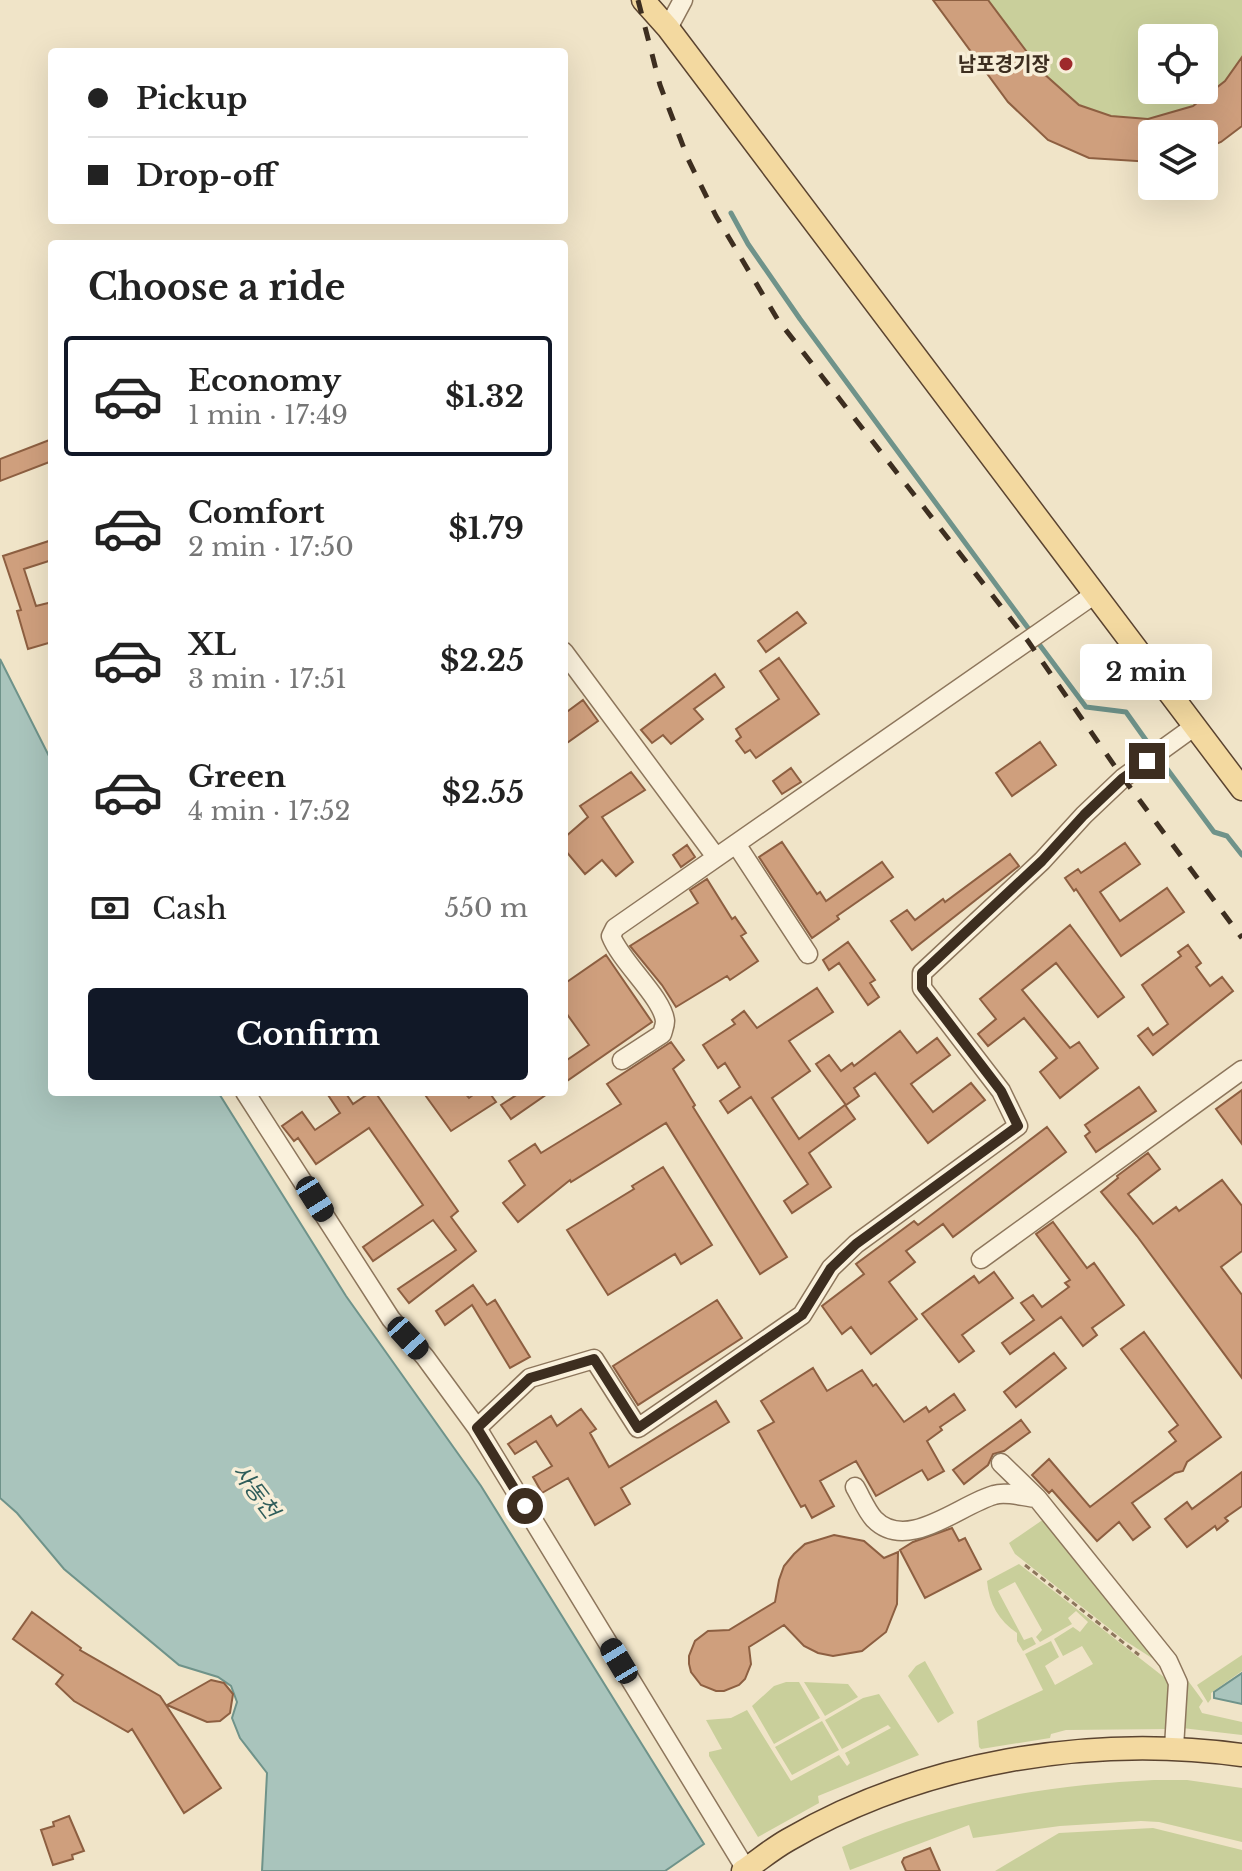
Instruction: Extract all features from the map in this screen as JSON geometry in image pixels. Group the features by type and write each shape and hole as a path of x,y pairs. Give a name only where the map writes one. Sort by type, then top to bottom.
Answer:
{"main road":[{"path":"643,0 668,28 1242,789"},
{"path":"745,1870 788,1840 858,1806 948,1775 1040,1756 1097,1750 1174,1747 1242,1755"}],"street":[{"path":"668,28 683,0"},
{"path":"622,1060 662,1034 665,1021 659,1006 617,950 611,936 615,928 1095,594"},
{"path":"568,657 716,857"},
{"path":"477,1428 530,1378 594,1359 638,1428 802,1315 831,1268 856,1244 1018,1126 1001,1091 922,988 922,973 1042,861 1123,778 1195,726"},
{"path":"736,844 808,954"},
{"path":"981,1259 1242,1070"},
{"path":"248,1096 391,1319 425,1357 477,1428 745,1870"},
{"path":"1001,1463 1037,1498 1168,1661 1178,1683 1174,1747"},
{"path":"855,1487 872,1517 886,1529 903,1532 930,1525 996,1494 1037,1498"}],"path":[{"path":"1025,1565 1147,1660"}],"green space":[{"name":"남포경기장","path":"933,0 1242,0 1242,126 1221,142 1218,143 1218,120 1138,120 1138,161 1089,158 1049,140 1008,102"},
{"path":"1044,1519 1158,1662 1124,1640 1015,1554 1009,1543"},
{"path":"1019,1564 1169,1681 1167,1729 1066,1730 1051,1734 1050,1738 979,1747 977,1721 1043,1690 1025,1654 1051,1641 1059,1657 1045,1666 1055,1685 1093,1664 1082,1646 1063,1656 1054,1639 1073,1627 1080,1632 1088,1622 1076,1611 1068,1618 1072,1624 1040,1642 1036,1637 1042,1630 1015,1582 998,1591 1024,1640 1032,1637 1036,1644 1023,1651 1017,1641 1017,1633 996,1611 987,1581"},
{"path":"1242,1655 1242,1671 1211,1693 1208,1703 1197,1685"},
{"path":"925,1661 954,1713 938,1723 908,1676"},
{"path":"1186,1678 1203,1701 1199,1707 1202,1713 1242,1722 1242,1735 1182,1728"},
{"path":"799,1682 820,1718 774,1744 752,1706 774,1686"},
{"path":"804,1682 848,1684 858,1697 825,1716"},
{"path":"879,1694 919,1755 818,1796 819,1803 758,1837 709,1756 709,1752 722,1749 706,1720 731,1718 747,1710 791,1781 839,1755 847,1766 850,1763 845,1753 891,1728 888,1725 842,1749 825,1720 863,1698"},
{"path":"822,1721 839,1750 792,1775 775,1747"},
{"path":"1187,1780 1242,1788 1242,1842 1159,1822 1060,1826 973,1838 969,1825 850,1870 842,1847 917,1818 995,1798 1074,1786"},
{"path":"1153,1828 1242,1850 1242,1871 995,1871 1059,1833"}],"water":[{"name":"사동천","path":"0,659 48,754 48,1096 221,1096 346,1296 481,1486 704,1844 665,1871 262,1871 267,1773 240,1738 232,1718 237,1702 231,1686 218,1677 179,1665 64,1569 17,1513 0,1498"},
{"path":"1242,1673 1242,1704 1214,1698 1214,1692"}],"building":[{"path":"933,0 988,0 1042,72 1079,105 1111,116 1148,119 1196,104 1218,104 1218,86 1242,57 1242,126 1218,143 1218,120 1138,120 1138,161 1089,158 1048,140 1008,102"},
{"path":"48,441 48,463 0,481 0,459"},
{"path":"48,541 48,561 24,569 36,606 48,603 48,643 28,649 17,611 21,610 3,556"},
{"path":"797,612 806,623 766,652 758,641"},
{"path":"779,658 819,714 756,758 750,750 745,753 736,741 741,737 736,729 779,699 760,671"},
{"path":"715,674 724,687 694,709 703,719 671,744 663,735 652,743 641,730"},
{"path":"583,700 598,721 568,742 568,711"},
{"path":"1040,742 1056,765 1012,796 996,773"},
{"path":"791,768 801,782 782,794 773,781"},
{"path":"631,772 645,790 602,817 633,862 616,876 602,860 585,874 568,854 568,834 588,817 580,806"},
{"path":"782,842 817,894 820,892 826,901 882,862 893,877 837,916 839,919 812,938 759,857"},
{"path":"1125,843 1140,864 1100,892 1120,921 1167,888 1184,912 1121,956 1076,889 1074,891 1065,878 1078,869 1081,873"},
{"path":"687,845 695,857 681,867 673,855"},
{"path":"1010,854 1019,866 912,950 891,921 907,910 915,920"},
{"path":"707,879 732,919 735,917 746,933 741,936 758,961 730,980 727,976 676,1007 630,946 698,903 690,890"},
{"path":"1070,925 1124,997 1098,1017 1056,963 1022,990 1070,1048 1079,1042 1098,1068 1060,1098 1040,1072 1057,1058 1024,1018 988,1046 978,1034 996,1019 980,999"},
{"path":"848,942 875,980 870,983 879,997 868,1005 839,963 829,970 823,960"},
{"path":"1188,945 1201,963 1196,967 1210,986 1222,977 1233,991 1153,1055 1138,1036 1148,1028 1153,1035 1168,1024 1142,985 1181,956 1178,952"},
{"path":"606,955 652,1022 568,1080 568,1059 589,1045 568,1016 568,981"},
{"path":"817,988 833,1012 789,1041 810,1071 772,1098 799,1139 845,1105 855,1119 809,1153 831,1187 792,1213 784,1201 808,1184 751,1097 728,1113 720,1101 740,1087 725,1063 718,1068 703,1045 735,1024 732,1020 744,1011 757,1028"},
{"path":"900,1031 917,1053 937,1038 950,1055 911,1084 933,1112 971,1083 985,1100 928,1143 875,1073 854,1088 859,1096 846,1105 816,1064 829,1055 841,1071 852,1063 854,1066"},
{"path":"671,1042 684,1060 673,1069 695,1105 693,1107 787,1257 760,1274 666,1123 570,1180 518,1222 503,1203 525,1185 509,1161 535,1144 541,1153 621,1104 607,1084"},
{"path":"1139,1087 1156,1111 1096,1152 1085,1136 1090,1132 1085,1125"},
{"path":"1242,1090 1242,1144 1216,1109"},
{"path":"329,1096 348,1096 353,1104 365,1096 378,1096 458,1211 451,1217 476,1251 409,1303 398,1289 456,1250 433,1220 373,1261 363,1247 423,1205 369,1128 316,1164 298,1138 294,1141 282,1126 302,1112 315,1130 340,1113"},
{"path":"426,1096 492,1096 496,1102 451,1131"},
{"path":"515,1096 544,1096 511,1119 501,1105"},
{"path":"1047,1127 1066,1152 953,1237 943,1224 906,1251 915,1262 889,1282 917,1319 871,1354 851,1327 842,1334 822,1306 864,1274 856,1264 914,1221 918,1225"},
{"path":"1148,1153 1160,1169 1128,1194 1153,1224 1176,1207 1179,1211 1222,1180 1242,1206 1242,1251 1221,1267 1242,1295 1242,1378 1101,1192"},
{"path":"663,1167 712,1245 681,1264 675,1254 608,1295 567,1230 634,1189 632,1186"},
{"path":"1053,1222 1087,1268 1094,1263 1124,1305 1092,1328 1097,1335 1083,1346 1061,1317 1010,1354 1002,1343 1034,1320 1021,1303 1033,1295 1042,1307 1069,1287 1065,1283 1070,1280 1036,1234"},
{"path":"994,1272 1013,1298 962,1335 974,1351 959,1362 922,1314 974,1276 979,1283"},
{"path":"473,1285 487,1305 495,1300 530,1357 510,1368 472,1305 445,1325 436,1311"},
{"path":"717,1300 742,1338 638,1405 613,1366"},
{"path":"1144,1332 1221,1437 1187,1462 1183,1471 1175,1473 1132,1503 1150,1527 1133,1540 1119,1522 1097,1541 1052,1490 1049,1493 1032,1475 1049,1459 1090,1507 1176,1441 1169,1432 1178,1425 1121,1349"},
{"path":"1054,1353 1066,1368 1016,1407 1004,1392"},
{"path":"813,1368 827,1391 862,1370 904,1422 926,1407 929,1412 954,1394 965,1410 940,1427 942,1430 927,1441 944,1471 928,1480 922,1470 876,1496 856,1461 820,1481 834,1506 812,1518 805,1505 801,1507 758,1431 774,1422 761,1401"},
{"path":"716,1401 729,1422 621,1488 630,1504 595,1525 568,1478 542,1493 533,1477 552,1466 536,1441 515,1454 508,1444 551,1416 557,1426 581,1409 596,1429 590,1433 609,1467"},
{"path":"1021,1420 1030,1432 1004,1451 993,1454 988,1465 964,1484 953,1470"},
{"path":"1242,1472 1242,1506 1225,1518 1228,1521 1217,1530 1215,1526 1187,1547 1165,1519 1187,1502 1192,1509"},
{"path":"952,1528 959,1541 965,1538 981,1569 925,1598 900,1550"},
{"path":"834,1535 864,1541 884,1558 898,1552 897,1604 886,1632 862,1651 833,1656 804,1646 784,1625 749,1647 751,1664 739,1685 716,1691 701,1685 689,1664 695,1641 708,1631 729,1630 775,1602 784,1566 794,1554 805,1544"},
{"path":"32,1612 80,1650 160,1696 221,1788 184,1813 132,1729 128,1732 74,1701 56,1684 63,1675 13,1639"},
{"path":"211,1680 224,1683 233,1694 230,1713 220,1721 207,1722 167,1705"},
{"path":"69,1816 84,1851 72,1855 73,1859 53,1865 41,1830"},
{"path":"930,1848 940,1871 906,1871 902,1862 904,1858"}],"waterway":[{"path":"731,213 748,244 800,319 1031,632"},
{"path":"1036,640 1086,707 1126,712 1153,750"},
{"path":"1159,758 1214,832 1227,836 1242,855"}],"railway":[{"path":"638,0 660,85 688,159 716,216 778,320 1028,641 1123,778 1242,938"}],"place":[{"name":"남포경기장","path":"1066,64"}],"route":[{"path":"525,1506 477,1428 530,1378 594,1359 638,1428 802,1315 831,1268 856,1244 1018,1126 1001,1091 922,988 922,973 1042,861 1123,778 1147,761"}]}
